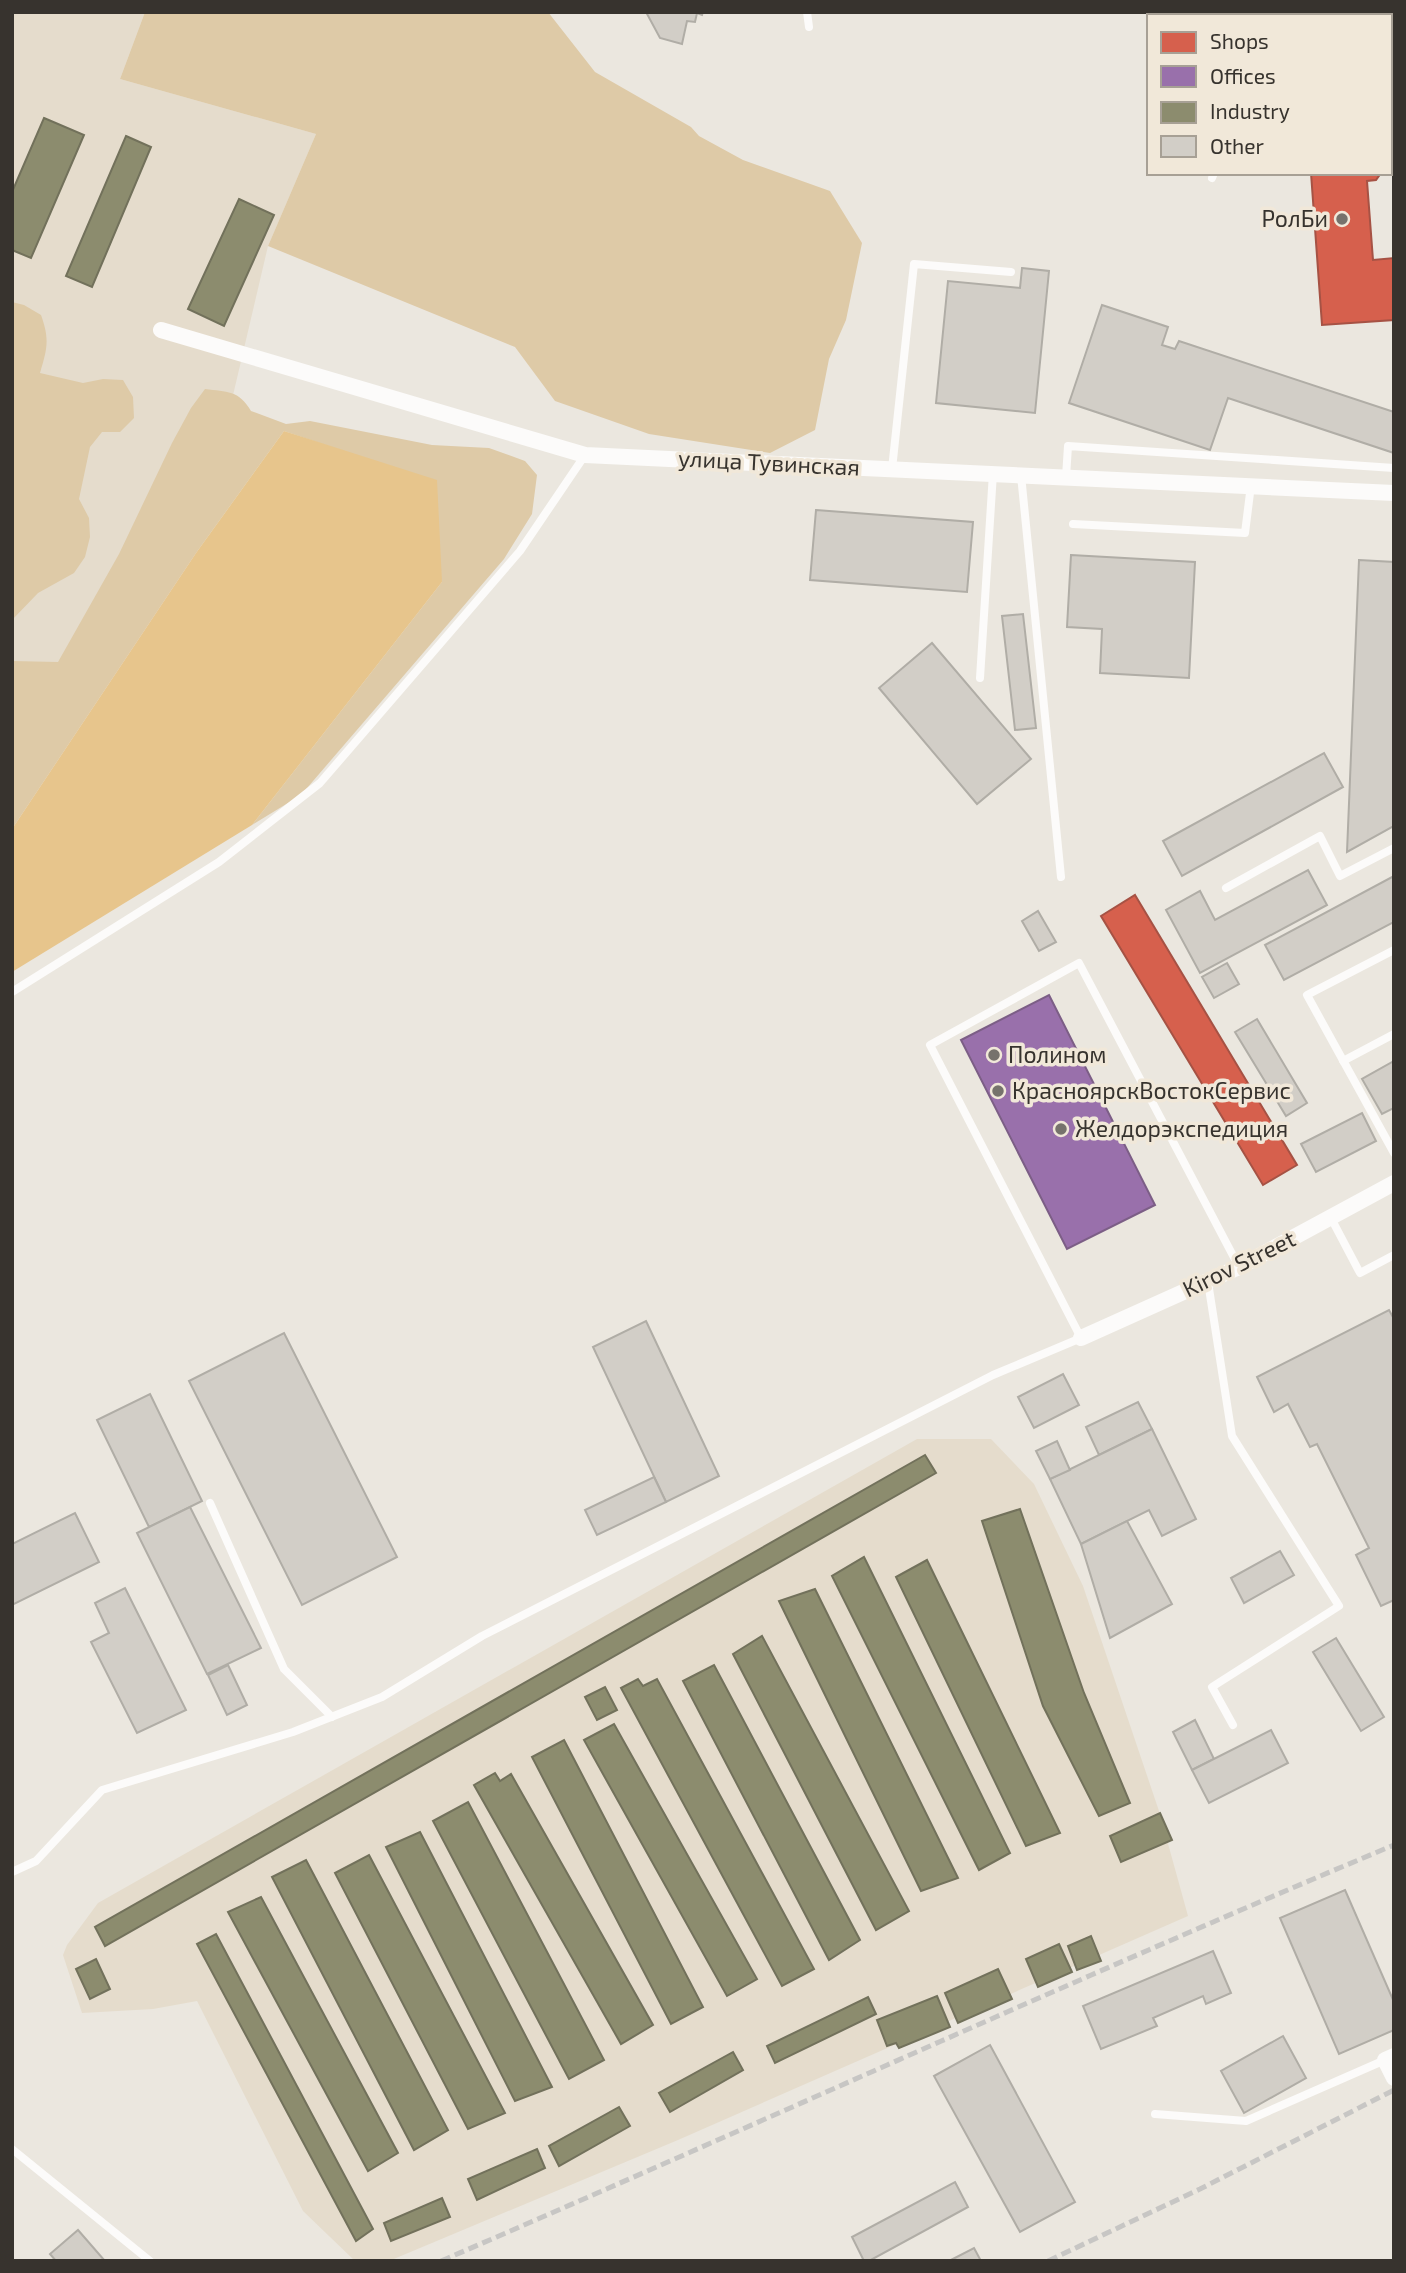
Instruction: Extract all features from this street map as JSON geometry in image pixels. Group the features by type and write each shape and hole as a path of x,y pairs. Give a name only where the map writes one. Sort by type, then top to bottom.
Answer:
{"street":[{"name":"улица Тувинская","path":"161,330 585,455 1394,493"},
{"name":"Kirov Street","path":"1081,1338 1239,1267 1394,1183"},
{"path":"1390,2058 1394,2078"}],"lane":[{"path":"807,12 809,27"},
{"path":"892,469 914,264 1011,272"},
{"path":"1066,477 1068,446 1394,468"},
{"path":"12,992 219,862 320,783 520,551 585,455"},
{"path":"980,678 993,473"},
{"path":"1021,475 1061,877"},
{"path":"1073,524 1245,533 1251,485"},
{"path":"1226,888 1320,836 1340,876 1394,848"},
{"path":"1394,950 1307,995 1394,1153"},
{"path":"12,1872 36,1861 102,1790 293,1732 382,1697 482,1636 981,1381 1081,1338 930,1045 1079,963 1239,1267"},
{"path":"1343,1061 1394,1034"},
{"path":"1331,1218 1360,1273 1394,1255"},
{"path":"1208,1281 1232,1436 1339,1606 1212,1687 1233,1725"},
{"path":"210,1503 284,1669 331,1717"},
{"path":"1155,2114 1246,2121 1390,2058"},
{"path":"12,2149 150,2261"}],"shaded area":[{"path":"12,12 145,12 120,79 316,134 268,246 196,553 12,775"},
{"path":"145,12 548,12 595,72 743,160 830,191 862,243 846,320 829,359 815,430 770,453 649,434 555,401 515,347 268,246 316,134 120,79"},
{"path":"12,302 24,305 41,315 46,331 46,344 40,373 83,383 103,379 123,380 133,397 134,418 120,432 102,432 90,447 79,499 89,518 90,537 85,557 74,573 38,593 12,620"},
{"path":"205,389 232,393 242,399 251,411 286,424 310,421 432,445 489,448 525,461 537,475 532,514 504,559 301,795 252,825 442,582 358,456 284,431 196,553 12,829 12,661 58,662 119,554 172,443"},
{"path":"284,431 437,480 442,582 252,825 12,972 12,829 196,553"},
{"path":"917,1439 991,1439 1034,1484 1083,1586 1159,1811 1188,1916 678,2140 389,2261 355,2261 303,2211 197,2001 153,2009 82,2013 63,1955 67,1945 98,1903"}],"building: Shops":[{"path":"1392,51 1394,51 1392,160"},
{"name":"РолБи","path":"1311,175 1380,175 1376,180 1367,181 1373,260 1394,258 1394,320 1322,325"},
{"path":"1135,895 1297,1165 1263,1185 1101,916"}],"building: Offices":[{"path":"1049,995 1155,1205 1067,1249 961,1040"}],"building: Industry":[{"path":"44,118 84,135 31,258 12,250 12,192"},
{"path":"126,136 151,147 92,287 66,276"},
{"path":"239,199 274,215 224,326 188,309"},
{"path":"925,1455 936,1473 105,1946 95,1927"},
{"path":"1020,1509 1084,1693 1130,1803 1099,1816 1043,1706 982,1521"},
{"path":"864,1557 1010,1853 979,1870 832,1576"},
{"path":"927,1560 1060,1833 1026,1846 896,1577"},
{"path":"815,1589 958,1878 921,1891 779,1601"},
{"path":"762,1636 909,1911 876,1930 733,1654"},
{"path":"714,1665 860,1940 829,1960 683,1681"},
{"path":"638,1679 643,1686 657,1679 814,1969 782,1986 621,1688"},
{"path":"605,1687 617,1710 597,1720 585,1697"},
{"path":"614,1724 757,1979 727,1996 584,1740"},
{"path":"564,1740 703,2007 671,2024 532,1757"},
{"path":"495,1773 500,1781 511,1774 653,2025 621,2044 474,1785"},
{"path":"468,1802 604,2060 569,2079 433,1821"},
{"path":"1160,1813 1172,1840 1121,1862 1110,1836"},
{"path":"420,1832 552,2087 515,2101 386,1847"},
{"path":"369,1855 505,2113 468,2129 335,1873"},
{"path":"306,1860 448,2130 414,2150 272,1877"},
{"path":"261,1897 398,2153 368,2171 228,1912"},
{"path":"216,1934 373,2229 356,2241 197,1944"},
{"path":"1091,1936 1101,1961 1077,1970 1068,1946"},
{"path":"1059,1944 1072,1972 1038,1987 1026,1959"},
{"path":"96,1959 110,1989 90,1999 76,1969"},
{"path":"998,1969 1012,1999 958,2023 945,1993"},
{"path":"937,1996 950,2027 899,2048 896,2043 887,2046 877,2020"},
{"path":"868,1997 876,2014 775,2063 767,2046"},
{"path":"733,2052 743,2070 670,2112 659,2093"},
{"path":"619,2107 630,2126 559,2166 549,2146"},
{"path":"537,2149 545,2168 477,2200 468,2179"},
{"path":"442,2198 450,2217 391,2241 384,2223"}],"building: Other":[{"path":"646,12 703,12 702,15 697,13 695,22 687,21 682,44 660,38"},
{"path":"1177,12 1214,12 1214,14"},
{"path":"1217,12 1361,12 1349,14"},
{"path":"1022,268 1049,271 1035,413 936,403 948,281 1020,288"},
{"path":"1102,305 1168,327 1162,345 1175,349 1179,341 1394,412 1394,453 1228,398 1210,450 1069,403"},
{"path":"816,510 973,522 967,592 810,580"},
{"path":"1071,555 1195,562 1189,678 1100,673 1102,629 1067,627"},
{"path":"1359,560 1394,562 1394,826 1347,852"},
{"path":"1023,614 1036,728 1015,730 1002,616"},
{"path":"932,643 1031,759 977,804 879,688"},
{"path":"1324,753 1343,787 1182,876 1163,841"},
{"path":"1308,870 1327,905 1200,973 1166,910 1200,891 1215,920"},
{"path":"1394,876 1394,922 1284,980 1265,945"},
{"path":"1038,911 1056,942 1039,951 1022,921"},
{"path":"1227,963 1239,984 1214,998 1202,977"},
{"path":"1257,1019 1307,1103 1286,1116 1235,1032"},
{"path":"1394,1061 1394,1108 1382,1114 1362,1079"},
{"path":"1362,1113 1376,1141 1316,1172 1301,1144"},
{"path":"1389,1310 1394,1319 1394,1600 1381,1606 1356,1555 1369,1548 1317,1444 1310,1447 1288,1404 1274,1412 1257,1377"},
{"path":"646,1321 719,1476 666,1502 593,1347"},
{"path":"284,1333 397,1557 302,1605 189,1381"},
{"path":"1063,1374 1079,1405 1034,1428 1018,1397"},
{"path":"150,1394 202,1501 149,1527 97,1420"},
{"path":"1138,1402 1152,1429 1099,1455 1086,1427"},
{"path":"1152,1429 1196,1519 1162,1536 1149,1510 1081,1544 1050,1479"},
{"path":"1057,1441 1070,1470 1050,1479 1036,1451"},
{"path":"654,1477 666,1502 597,1535 585,1510"},
{"path":"190,1507 261,1648 207,1674 137,1533"},
{"path":"75,1513 99,1562 12,1605 12,1544"},
{"path":"1127,1521 1172,1604 1110,1638 1081,1544"},
{"path":"1280,1551 1294,1575 1244,1603 1231,1578"},
{"path":"125,1588 186,1710 137,1733 91,1642 109,1633 95,1603"},
{"path":"1336,1638 1384,1717 1361,1731 1313,1652"},
{"path":"228,1665 247,1705 227,1715 208,1675"},
{"path":"1195,1720 1214,1759 1192,1770 1173,1732"},
{"path":"1271,1730 1288,1763 1209,1803 1192,1770"},
{"path":"1345,1890 1394,2002 1394,2030 1339,2054 1280,1918"},
{"path":"1213,1951 1231,1993 1206,2004 1203,1996 1153,2018 1157,2026 1101,2049 1083,2006"},
{"path":"1283,2036 1306,2078 1244,2113 1221,2071"},
{"path":"990,2045 1075,2202 1020,2232 934,2076"},
{"path":"955,2182 968,2207 869,2261 864,2261 852,2237"},
{"path":"78,2230 105,2261 56,2261 50,2254"},
{"path":"974,2248 981,2261 949,2261"}],"railway":[{"path":"441,2261 1155,1947 1394,1845"},
{"path":"1048,2261 1200,2189 1394,2090"}],"place":[{"name":"РолБи","path":"1342,219"},
{"name":"Полином","path":"994,1055"},
{"name":"КрасноярскВостокСервис","path":"998,1091"},
{"name":"Желдорэкспедиция","path":"1061,1129"}]}
